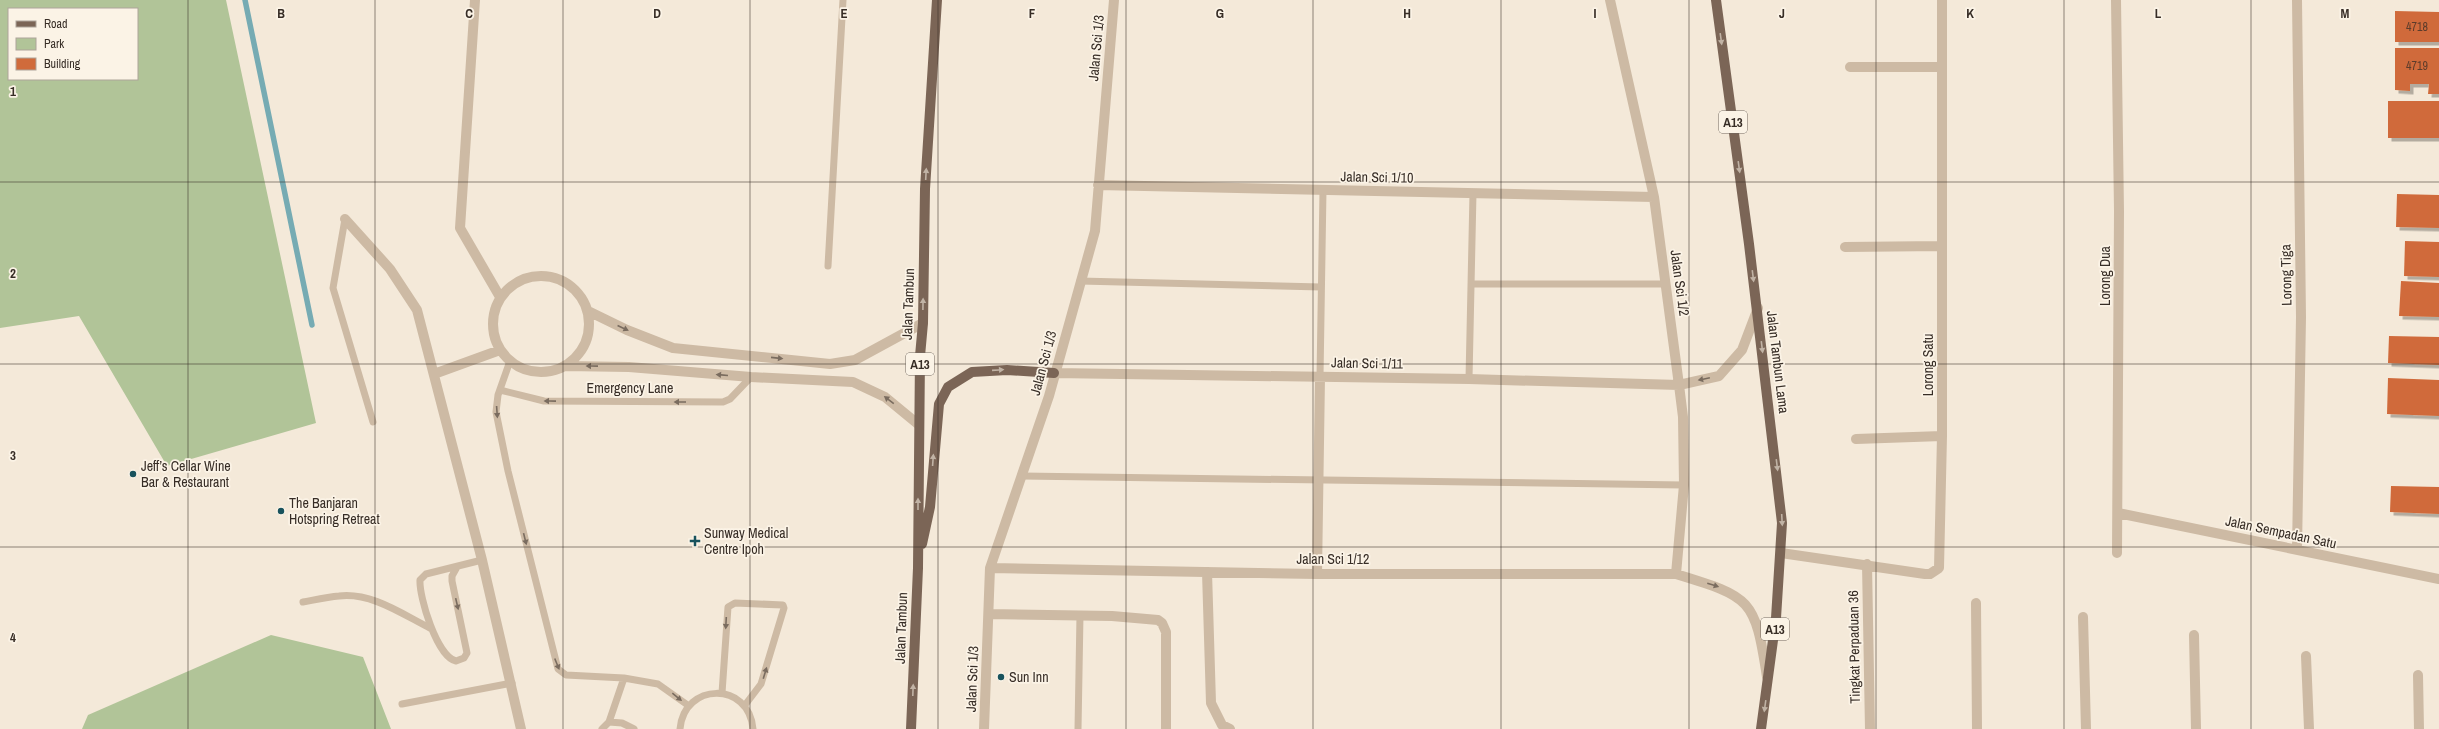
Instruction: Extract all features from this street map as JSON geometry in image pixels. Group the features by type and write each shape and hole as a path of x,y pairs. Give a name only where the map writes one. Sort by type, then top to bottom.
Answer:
{"main road":[{"name":"Jalan Tambun","path":"911,729 918,568 920,356 923,323 925,201 937,0"},
{"name":"Jalan Tambun Lama","path":"1716,0 1758,308 1779,487 1781,553 1768,682 1761,729"},
{"path":"918,568 930,507 939,404 948,387 972,372 1007,370 1054,373"}],"street":[{"path":"475,0 460,228 500,297"},
{"name":"Jalan Sci 1/3","path":"984,729 990,568 1049,396 1054,373 1095,231 1114,0"},
{"name":"Jalan Sci 1/2","path":"1610,0 1654,197 1683,417 1684,485 1676,574"},
{"name":"Lorong Satu","path":"1781,553 1867,564 1925,574 1930,574 1939,568 1942,436 1942,0"},
{"name":"Lorong Dua","path":"2116,0 2119,210 2117,553"},
{"name":"Lorong Tiga","path":"2297,0 2301,317 2297,549"},
{"path":"1850,67 1941,67"},
{"name":"Jalan Sci 1/10","path":"1098,185 1654,197"},
{"path":"345,219 390,269 417,310 482,560 512,683 521,729"},
{"path":"1845,247 1942,246"},
{"path":"541,276 556,278 570,285 582,297 588,311 590,327 586,342 578,356 565,366 552,371 537,372 522,368 510,361 500,350 494,337 493,324 495,310 500,297 511,286 525,278 541,276"},
{"name":"Jalan Sci 1/11","path":"1054,373 1468,379 1679,385 1719,376 1742,350 1758,308"},
{"path":"588,311 627,330 673,348 830,364 855,360 923,323"},
{"path":"434,374 500,350"},
{"path":"565,366 629,367 751,377 853,382 885,397 919,425"},
{"path":"1317,574 1320,377"},
{"path":"1856,439 1942,436"},
{"name":"Jalan Sempadan Satu","path":"2118,513 2439,579"},
{"name":"Tingkat Perpaduan 36","path":"1867,564 1870,729"},
{"name":"Jalan Sci 1/12","path":"990,568 1317,574 1676,574 1725,588 1747,606 1758,625 1768,682"},
{"path":"1207,572 1211,703 1222,725 1230,729"},
{"path":"1976,603 1977,729"},
{"path":"989,614 1080,615 1145,618 1162,623 1166,632 1166,729"},
{"path":"2083,617 2086,729"},
{"path":"2194,635 2196,729"},
{"path":"2306,656 2309,729"},
{"path":"2418,675 2419,729"}],"lane":[{"path":"828,266 844,0"},
{"path":"1320,377 1323,190"},
{"path":"1468,379 1474,193"},
{"path":"345,219 333,288 373,422"},
{"path":"1080,281 1321,287"},
{"path":"1471,284 1666,284"},
{"path":"510,361 500,390 496,412 508,471 558,669 566,675 624,678 663,686 689,706"},
{"name":"Emergency Lane","path":"500,390 544,400 723,402 730,399 751,377"},
{"path":"1022,476 1684,485"},
{"path":"457,567 452,576 452,581 467,647 464,658 456,660 450,657 430,628 420,580 426,574 482,560"},
{"path":"302,602 340,595 360,597 374,600 430,628"},
{"path":"722,693 728,607 735,603 783,605 784,608 761,684 744,705"},
{"path":"1078,729 1080,615"},
{"path":"602,729 609,722 624,678"},
{"path":"402,704 512,683"},
{"path":"680,729 681,719 689,706 705,695 722,693 739,700 744,705 750,713 753,729"},
{"path":"609,722 622,723 634,729"}],"green space":[{"path":"0,0 226,0 316,423 167,466 79,316 0,328"},
{"path":"271,635 363,657 391,729 82,729 88,715"}],"building":[{"path":"2395,11 2439,12 2439,42 2395,42"},
{"path":"2395,48 2439,48 2439,94 2428,94 2429,84 2410,84 2410,91 2395,90"},
{"path":"2388,101 2439,101 2439,138 2388,138"},
{"path":"2397,194 2439,195 2439,228 2396,227"},
{"path":"2405,241 2439,242 2439,277 2404,276"},
{"path":"2401,281 2439,283 2439,317 2399,316"},
{"path":"2389,336 2439,337 2439,365 2388,363"},
{"path":"2388,378 2439,380 2439,416 2387,414"},
{"path":"2391,486 2439,487 2439,514 2390,512"}],"waterway":[{"path":"245,0 312,325"}],"place":[{"name":"Jeff’s Cellar Wine Bar & Restaurant","path":"133,474"},
{"name":"The Banjaran Hotspring Retreat","path":"281,511"},
{"name":"Sunway Medical Centre Ipoh","path":"695,541"},
{"name":"Sun Inn","path":"1001,677"}]}
